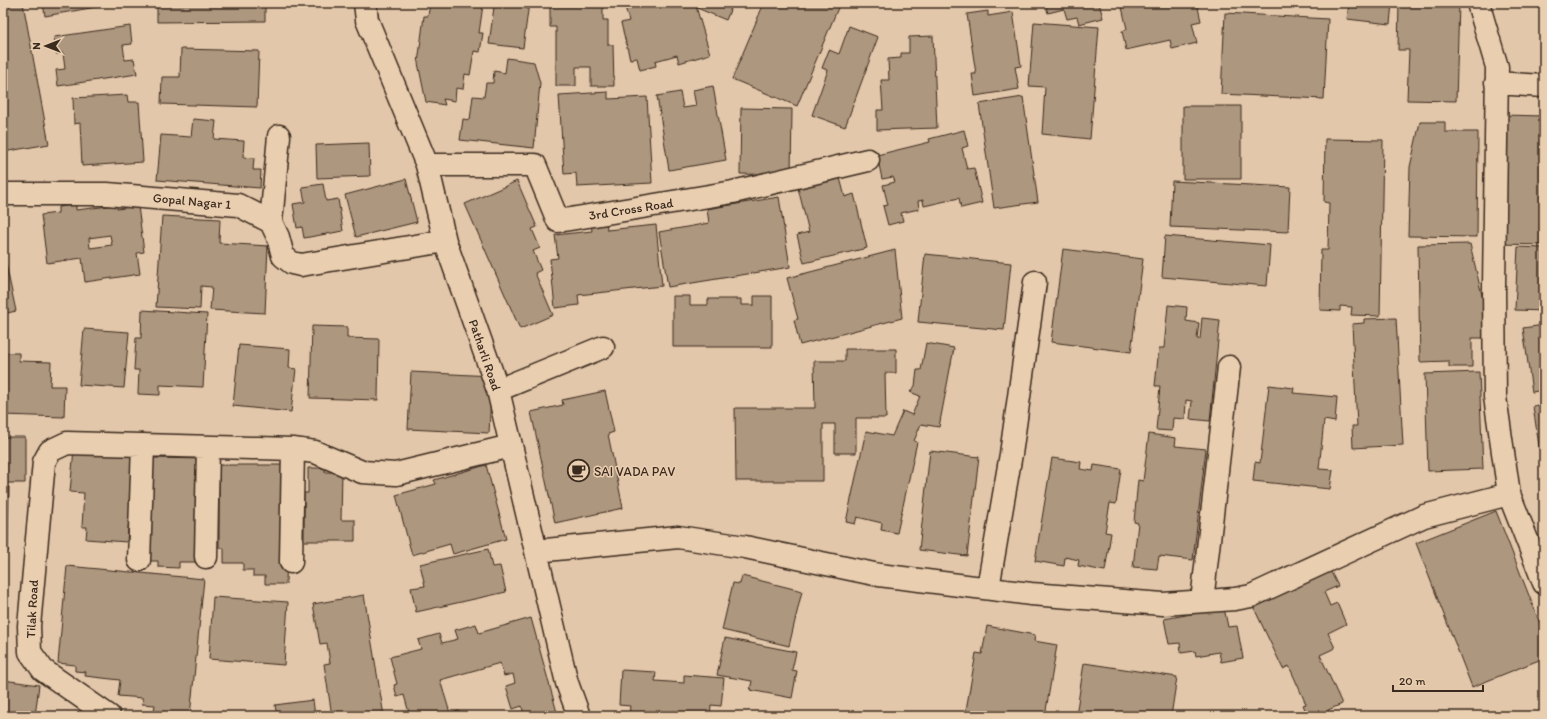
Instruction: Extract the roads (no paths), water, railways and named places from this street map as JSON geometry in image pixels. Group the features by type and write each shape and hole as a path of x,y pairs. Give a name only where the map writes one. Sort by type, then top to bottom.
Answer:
{"street":[{"name":"Patharli Road","path":"365,3 367,20 427,165 445,241 498,390 567,683 579,716"},
{"path":"1478,3 1497,67 1494,287 1495,397 1509,494 1544,583"},
{"path":"1496,83 1544,86"},
{"path":"279,136 271,222 278,237 283,256 292,262 301,265 445,241"},
{"name":"3rd Cross Road","path":"427,165 535,165 558,221 733,192 868,160"},
{"name":"Gopal Nagar 1","path":"3,194 107,194 238,205 271,222"},
{"path":"988,588 1011,454 1035,282"},
{"path":"498,390 603,347"},
{"path":"1202,601 1229,368"},
{"name":"Tilak Road","path":"109,716 43,670 30,652 29,626 44,462 50,451 67,444 143,445"},
{"path":"139,560 143,445 293,449 315,452 362,472 396,474 511,446"},
{"path":"210,551 211,447"},
{"path":"291,562 293,449"},
{"path":"536,551 678,537 745,547 879,575 1031,594 1163,604 1251,596 1424,516 1509,494"}],"place":[{"name":"SAI VADA PAV","path":"579,471"}]}
